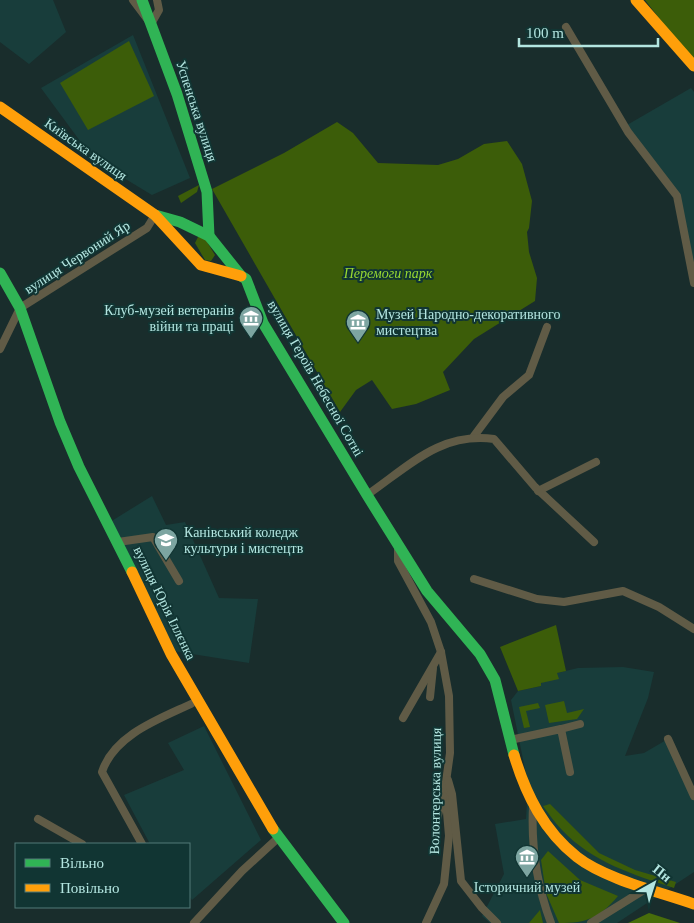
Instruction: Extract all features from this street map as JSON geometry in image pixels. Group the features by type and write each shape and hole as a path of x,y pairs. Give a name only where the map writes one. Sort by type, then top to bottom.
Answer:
{"main road":[{"name":"Успенська вулиця","path":"142,0 177,94 204,180 207,192 209,236"},
{"path":"636,0 694,66"},
{"name":"Київська вулиця","path":"0,107 155,215 201,266 241,276"},
{"name":"Київська вулиця","path":"155,215 180,222 209,236"},
{"name":"вулиця Героїв Небесної Сотні","path":"209,236 241,276 246,279 263,322 427,591 480,654 495,680 523,786 533,806"},
{"name":"вулиця Юрія Іллєнка","path":"0,273 20,308 60,422 78,466 118,542 171,654 278,838 344,923"},
{"path":"533,806 557,837 578,858 612,876 694,904"}],"street":[{"path":"133,0 151,24 159,10 157,0"},
{"path":"566,28 628,132 677,196 694,283"},
{"name":"вулиця Червоний Яр","path":"0,349 20,308 147,228 155,215"},
{"path":"474,436 503,397 529,375 547,327"},
{"path":"367,495 434,447 474,436 494,439 538,491 594,542"},
{"path":"538,491 596,462"},
{"path":"118,542 153,537 179,581"},
{"name":"Волонтерська вулиця","path":"399,546 398,561 432,622 441,652 449,696 450,753 445,789 449,836 444,884 426,923"},
{"path":"474,579 537,599 564,602 582,597 623,591 659,607 694,629"},
{"path":"403,718 441,652"},
{"path":"430,696 433,666"},
{"path":"141,843 102,772 107,758 138,730 191,704"},
{"path":"510,740 580,724"},
{"path":"561,729 570,772"},
{"path":"668,739 694,796"},
{"path":"447,776 452,794 461,882 497,923"},
{"path":"436,824 445,789"},
{"name":"вулиця Героїв Небесної Сотні","path":"533,806 532,828 540,894 551,923"},
{"path":"38,819 80,843"},
{"path":"194,923 242,871 278,838"},
{"path":"591,923 647,888"}],"shaded area":[{"path":"0,0 53,0 66,32 29,64 0,42"},
{"path":"133,35 190,178 152,195 94,160 41,88"},
{"path":"691,88 694,92 694,283 677,196 627,125"},
{"name":"Канівський коледж культури і мистецтв","path":"152,496 166,525 185,522 219,598 258,599 249,663 173,651 110,522"},
{"path":"623,667 654,672 648,698 625,756 644,753 668,739 694,788 694,872 617,923 490,923 482,916 504,874 495,824 526,819 528,784 511,700 518,691 541,686 540,684 557,673 578,668"},
{"path":"204,726 261,840 192,900 190,897 190,843 149,843 124,795 184,770 168,743"}],"green space":[{"path":"645,0 694,0 694,63"},
{"path":"129,41 154,96 88,130 60,83"},
{"name":"Перемоги парк","path":"337,122 353,133 378,163 438,165 458,159 484,144 507,141 522,164 532,201 527,232 529,252 537,278 535,301 474,339 443,372 450,390 416,404 392,409 372,380 356,390 340,412 212,189 284,153"},
{"path":"199,185 197,192 181,203 178,196"},
{"path":"198,237 204,237 215,255 211,261 205,260 195,243"},
{"path":"556,625 566,671 557,673 559,679 541,683 541,686 518,691 500,647"},
{"path":"564,701 567,713 584,709 577,719 549,723 545,705"},
{"path":"538,703 540,708 526,711 530,727 524,728 519,707"},
{"path":"550,804 599,853 635,870 676,882 674,888 614,866 587,851 554,821 543,806"},
{"path":"548,851 580,880 618,896 605,909 592,918 578,922 559,923 546,893 541,860"},
{"path":"540,910 543,923 529,923"},
{"path":"649,913 680,923 628,923"}],"traffic: fast":[{"path":"142,0 177,94 207,192 209,236"},
{"path":"155,215 180,222 209,236 241,276 246,279 263,323 367,495 427,591 480,654 495,680 514,755"},
{"path":"0,273 20,308 60,422 79,467 132,572"},
{"path":"273,829 344,923"}],"traffic: slow":[{"path":"636,0 694,66"},
{"path":"0,107 155,215 201,265 241,276"},
{"path":"132,572 171,654 273,829"},
{"path":"514,755 524,784 546,824 565,847 577,857 602,872 694,904"}],"place":[{"name":"Клуб-музей ветеранів війни та праці","path":"251,339"},
{"name":"Музей Народно-декоративного мистецтва","path":"358,343"},
{"name":"Канівський коледж культури і мистецтв","path":"166,561"},
{"name":"Історичний музей","path":"527,878"}]}
